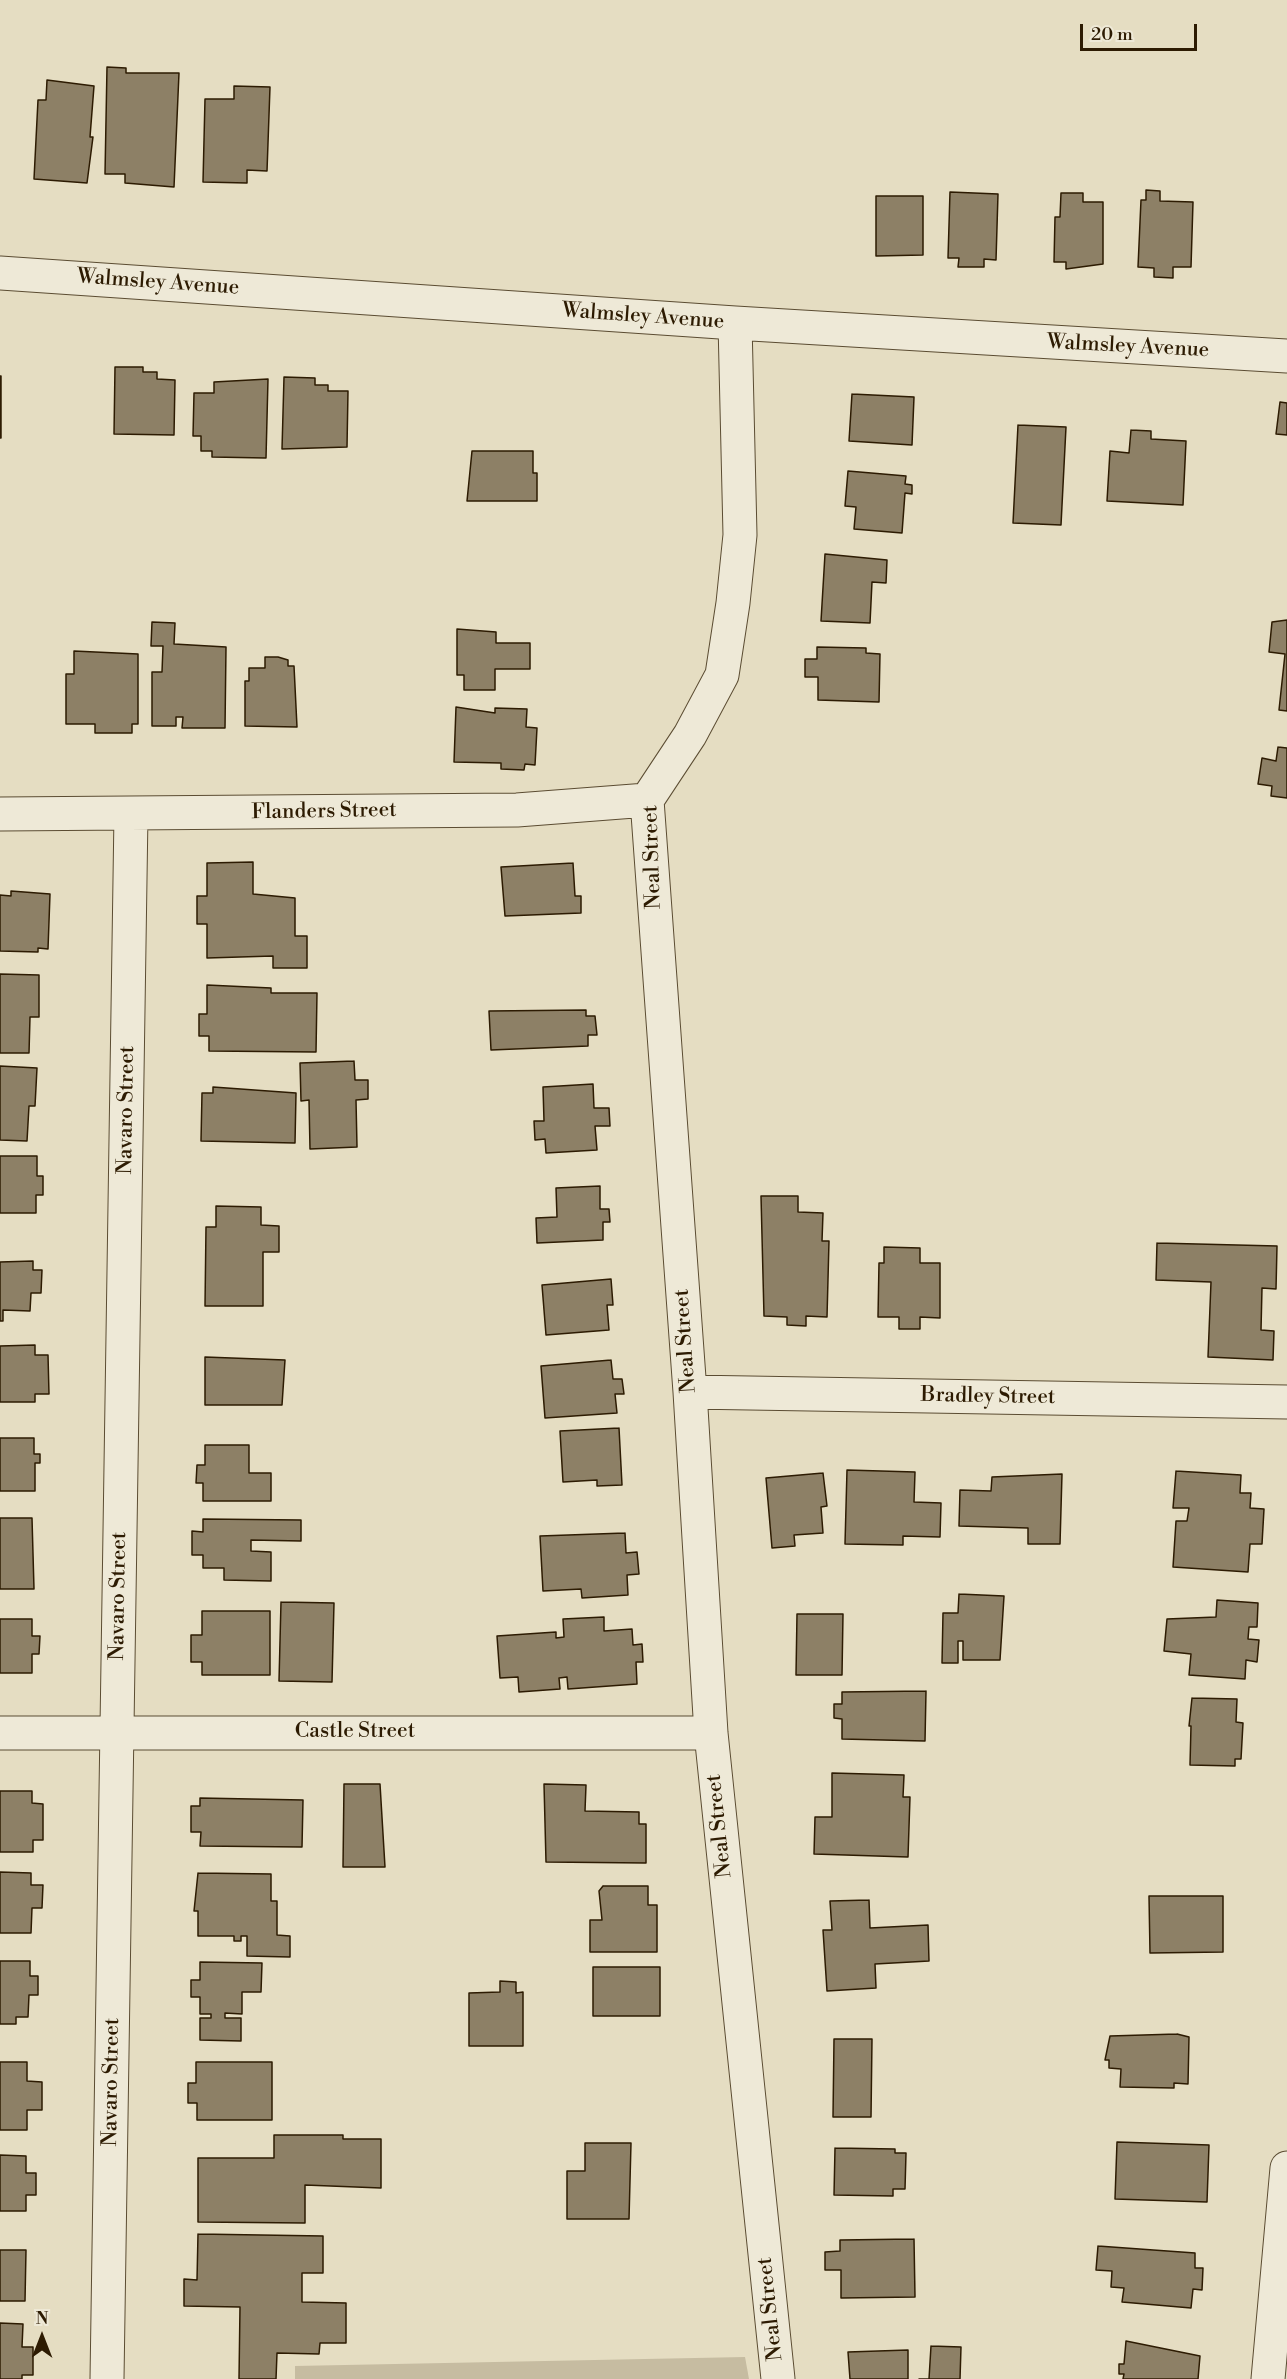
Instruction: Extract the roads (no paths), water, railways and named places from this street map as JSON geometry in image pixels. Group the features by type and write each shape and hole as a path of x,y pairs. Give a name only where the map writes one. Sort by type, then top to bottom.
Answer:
{"street":[{"name":"Walmsley Avenue","path":"0,273 735,323 1287,356"},
{"name":"Neal Street","path":"735,323 740,535 722,675 690,735 647,800 690,1392 711,1733 778,2379"},
{"name":"Flanders Street","path":"0,814 517,810 647,800"},
{"name":"Navaro Street","path":"107,2379 131,814"},
{"name":"Bradley Street","path":"690,1392 1287,1402"},
{"name":"Castle Street","path":"0,1733 711,1733"},
{"path":"1268,2379 1287,2168"}]}
